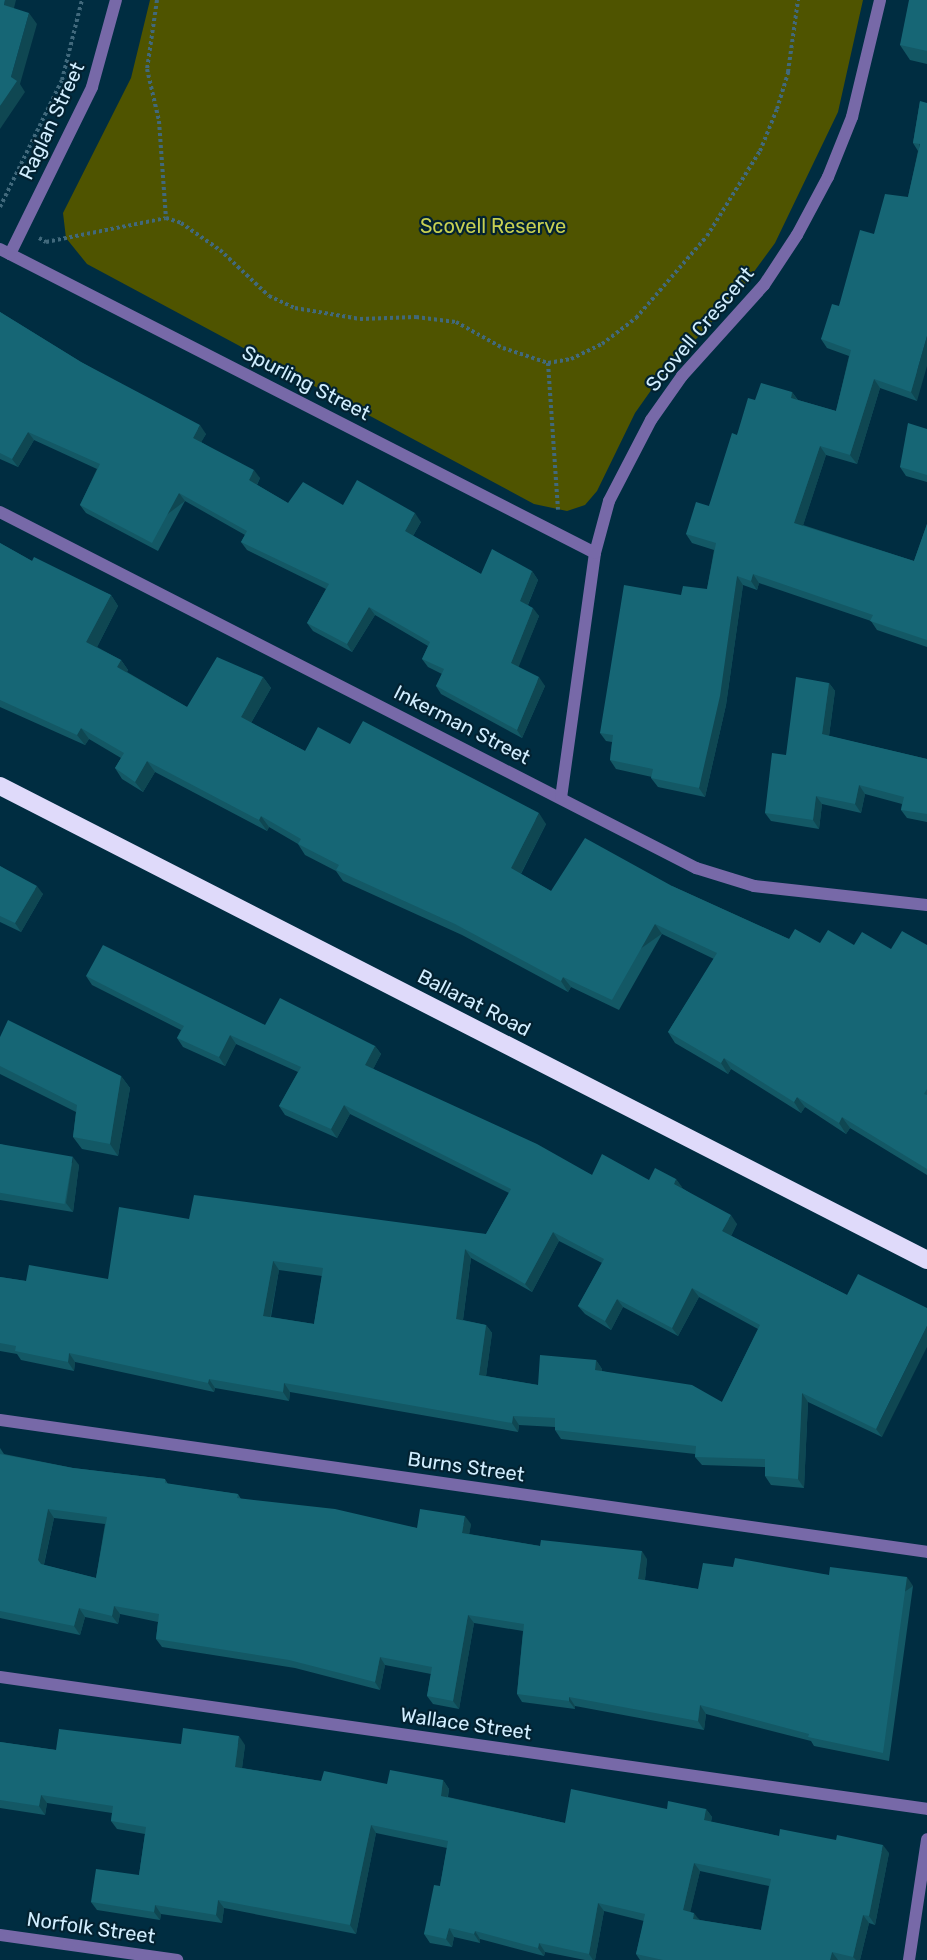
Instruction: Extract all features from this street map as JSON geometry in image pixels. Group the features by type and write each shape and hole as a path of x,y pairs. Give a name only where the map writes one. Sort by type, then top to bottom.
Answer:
{"highway":[{"name":"Ballarat Road","path":"0,786 927,1260"}],"street":[{"name":"Raglan Street","path":"5,251 23,229 92,87 116,0"},
{"name":"Scovell Crescent","path":"561,798 595,553 609,501 651,420 682,376 764,285 797,235 828,177 852,117 880,0"},
{"name":"Spurling Street","path":"5,251 595,553"},
{"name":"Inkerman Street","path":"0,512 721,878 754,886 927,905"},
{"name":"Burns Street","path":"0,1420 927,1552"},
{"name":"Wallace Street","path":"0,1677 927,1809"},
{"path":"909,1960 927,1839"},
{"name":"Norfolk Street","path":"0,1935 177,1960"}],"path":[{"path":"0,207 62,80 82,0"},
{"path":"157,0 147,69 159,121 166,218"},
{"path":"23,229 46,242 166,218 181,223 220,250 269,296 296,308 360,319 416,317 456,322 503,348 548,363 572,359 602,344 636,318 707,236 760,151 777,109 788,72 798,0"},
{"path":"548,363 559,535"}],"green space":[{"name":"Scovell Reserve","path":"150,0 863,0 838,112 775,243 737,295 659,379 635,413 597,491 585,505 567,511 534,504 87,264 66,238 63,213 131,78"}],"building":[{"path":"0,0 5,0 4,5 29,13 11,77 17,81 0,106"},
{"path":"909,0 927,0 927,51 900,45"},
{"path":"920,101 927,103 927,336 911,392 874,379 850,455 820,446 794,523 914,561 927,524 927,640 870,621 873,615 753,574 751,581 737,576 720,696 699,788 651,778 653,769 610,760 613,735 600,733 624,585 681,595 683,586 707,589 716,543 686,534 696,502 709,506 732,433 737,435 748,398 755,400 761,383 792,392 791,398 836,411 851,350 821,339 832,304 839,306 860,230 874,234 885,194 908,197 920,144 913,143"},
{"path":"0,312 81,362 200,425 193,438 254,470 249,480 288,503 303,482 343,505 357,480 415,513 405,531 481,574 492,549 532,571 520,601 533,608 511,663 539,677 517,730 436,686 444,669 422,659 430,642 369,607 347,644 307,623 329,584 241,542 247,531 179,493 152,543 80,505 100,464 28,432 12,459 0,453"},
{"path":"908,423 927,429 927,475 900,467"},
{"path":"0,543 32,561 34,557 111,595 86,642 121,660 117,667 187,707 217,657 263,677 241,717 305,751 318,727 350,744 363,721 539,813 511,868 551,891 585,838 672,886 789,939 795,929 820,943 828,930 854,945 862,932 891,949 902,931 927,945 927,1089 924,1094 927,1095 927,1169 842,1117 839,1123 797,1097 794,1102 724,1058 721,1063 668,1032 717,953 655,924 612,1000 563,977 561,981 455,924 336,870 339,865 298,844 301,839 261,816 259,820 147,761 135,782 115,768 124,753 81,728 77,735 0,700"},
{"path":"796,677 829,683 822,734 927,759 927,814 901,810 904,797 859,785 855,804 816,796 813,820 765,813 772,753 786,755"},
{"path":"0,866 37,886 15,923 0,916"},
{"path":"103,945 265,1025 280,998 375,1046 365,1065 537,1144 592,1175 602,1154 649,1180 655,1168 676,1179 674,1184 731,1215 722,1231 847,1295 858,1274 927,1308 927,1326 876,1429 802,1393 798,1479 765,1476 765,1459 695,1457 696,1446 555,1430 555,1418 513,1416 512,1423 284,1383 283,1392 209,1379 208,1383 69,1353 68,1362 15,1351 16,1346 0,1343 0,1277 26,1281 29,1265 108,1279 119,1207 189,1219 194,1195 486,1234 511,1189 344,1105 331,1129 279,1106 301,1067 230,1035 219,1057 177,1038 184,1026 86,976","holes":["553,1232 604,1259 578,1306 605,1321 617,1299 672,1328 692,1288 760,1325 722,1402 692,1385 595,1370 596,1360 540,1355 538,1385 479,1375 486,1325 456,1319 465,1249 525,1284","273,1261 323,1268 314,1324 263,1316"]},
{"path":"8,1020 121,1076 110,1144 73,1137 77,1105 0,1066 0,1037"},
{"path":"0,1144 73,1157 65,1204 0,1193"},
{"path":"0,1454 73,1468 165,1479 165,1483 238,1494 237,1498 335,1509 417,1528 420,1509 465,1516 462,1533 540,1546 541,1540 642,1551 638,1579 698,1589 703,1563 733,1567 735,1558 829,1575 830,1567 907,1577 883,1753 808,1737 809,1734 700,1705 698,1721 569,1697 569,1701 517,1694 524,1624 468,1615 453,1701 427,1696 432,1667 380,1657 375,1682 289,1660 156,1639 159,1614 114,1606 112,1616 79,1608 74,1626 0,1611","holes":["48,1509 107,1517 96,1578 41,1564 38,1560"]},
{"path":"183,1728 239,1736 235,1767 321,1781 324,1771 387,1784 390,1770 443,1780 441,1796 565,1823 571,1789 667,1809 668,1801 706,1809 704,1820 779,1836 780,1829 836,1840 837,1835 883,1845 869,1916 863,1915 853,1957 832,1952 830,1960 663,1960 636,1954 645,1914 598,1903 589,1954 539,1943 538,1948 475,1931 474,1934 449,1928 446,1939 424,1934 434,1885 440,1886 448,1841 371,1825 350,1925 218,1900 216,1915 155,1905 154,1912 91,1902 96,1869 139,1875 146,1827 111,1821 113,1806 41,1795 39,1806 0,1800 0,1742 56,1750 59,1729 181,1744","holes":["694,1863 771,1879 761,1930 693,1919 694,1913 683,1910"]}]}
